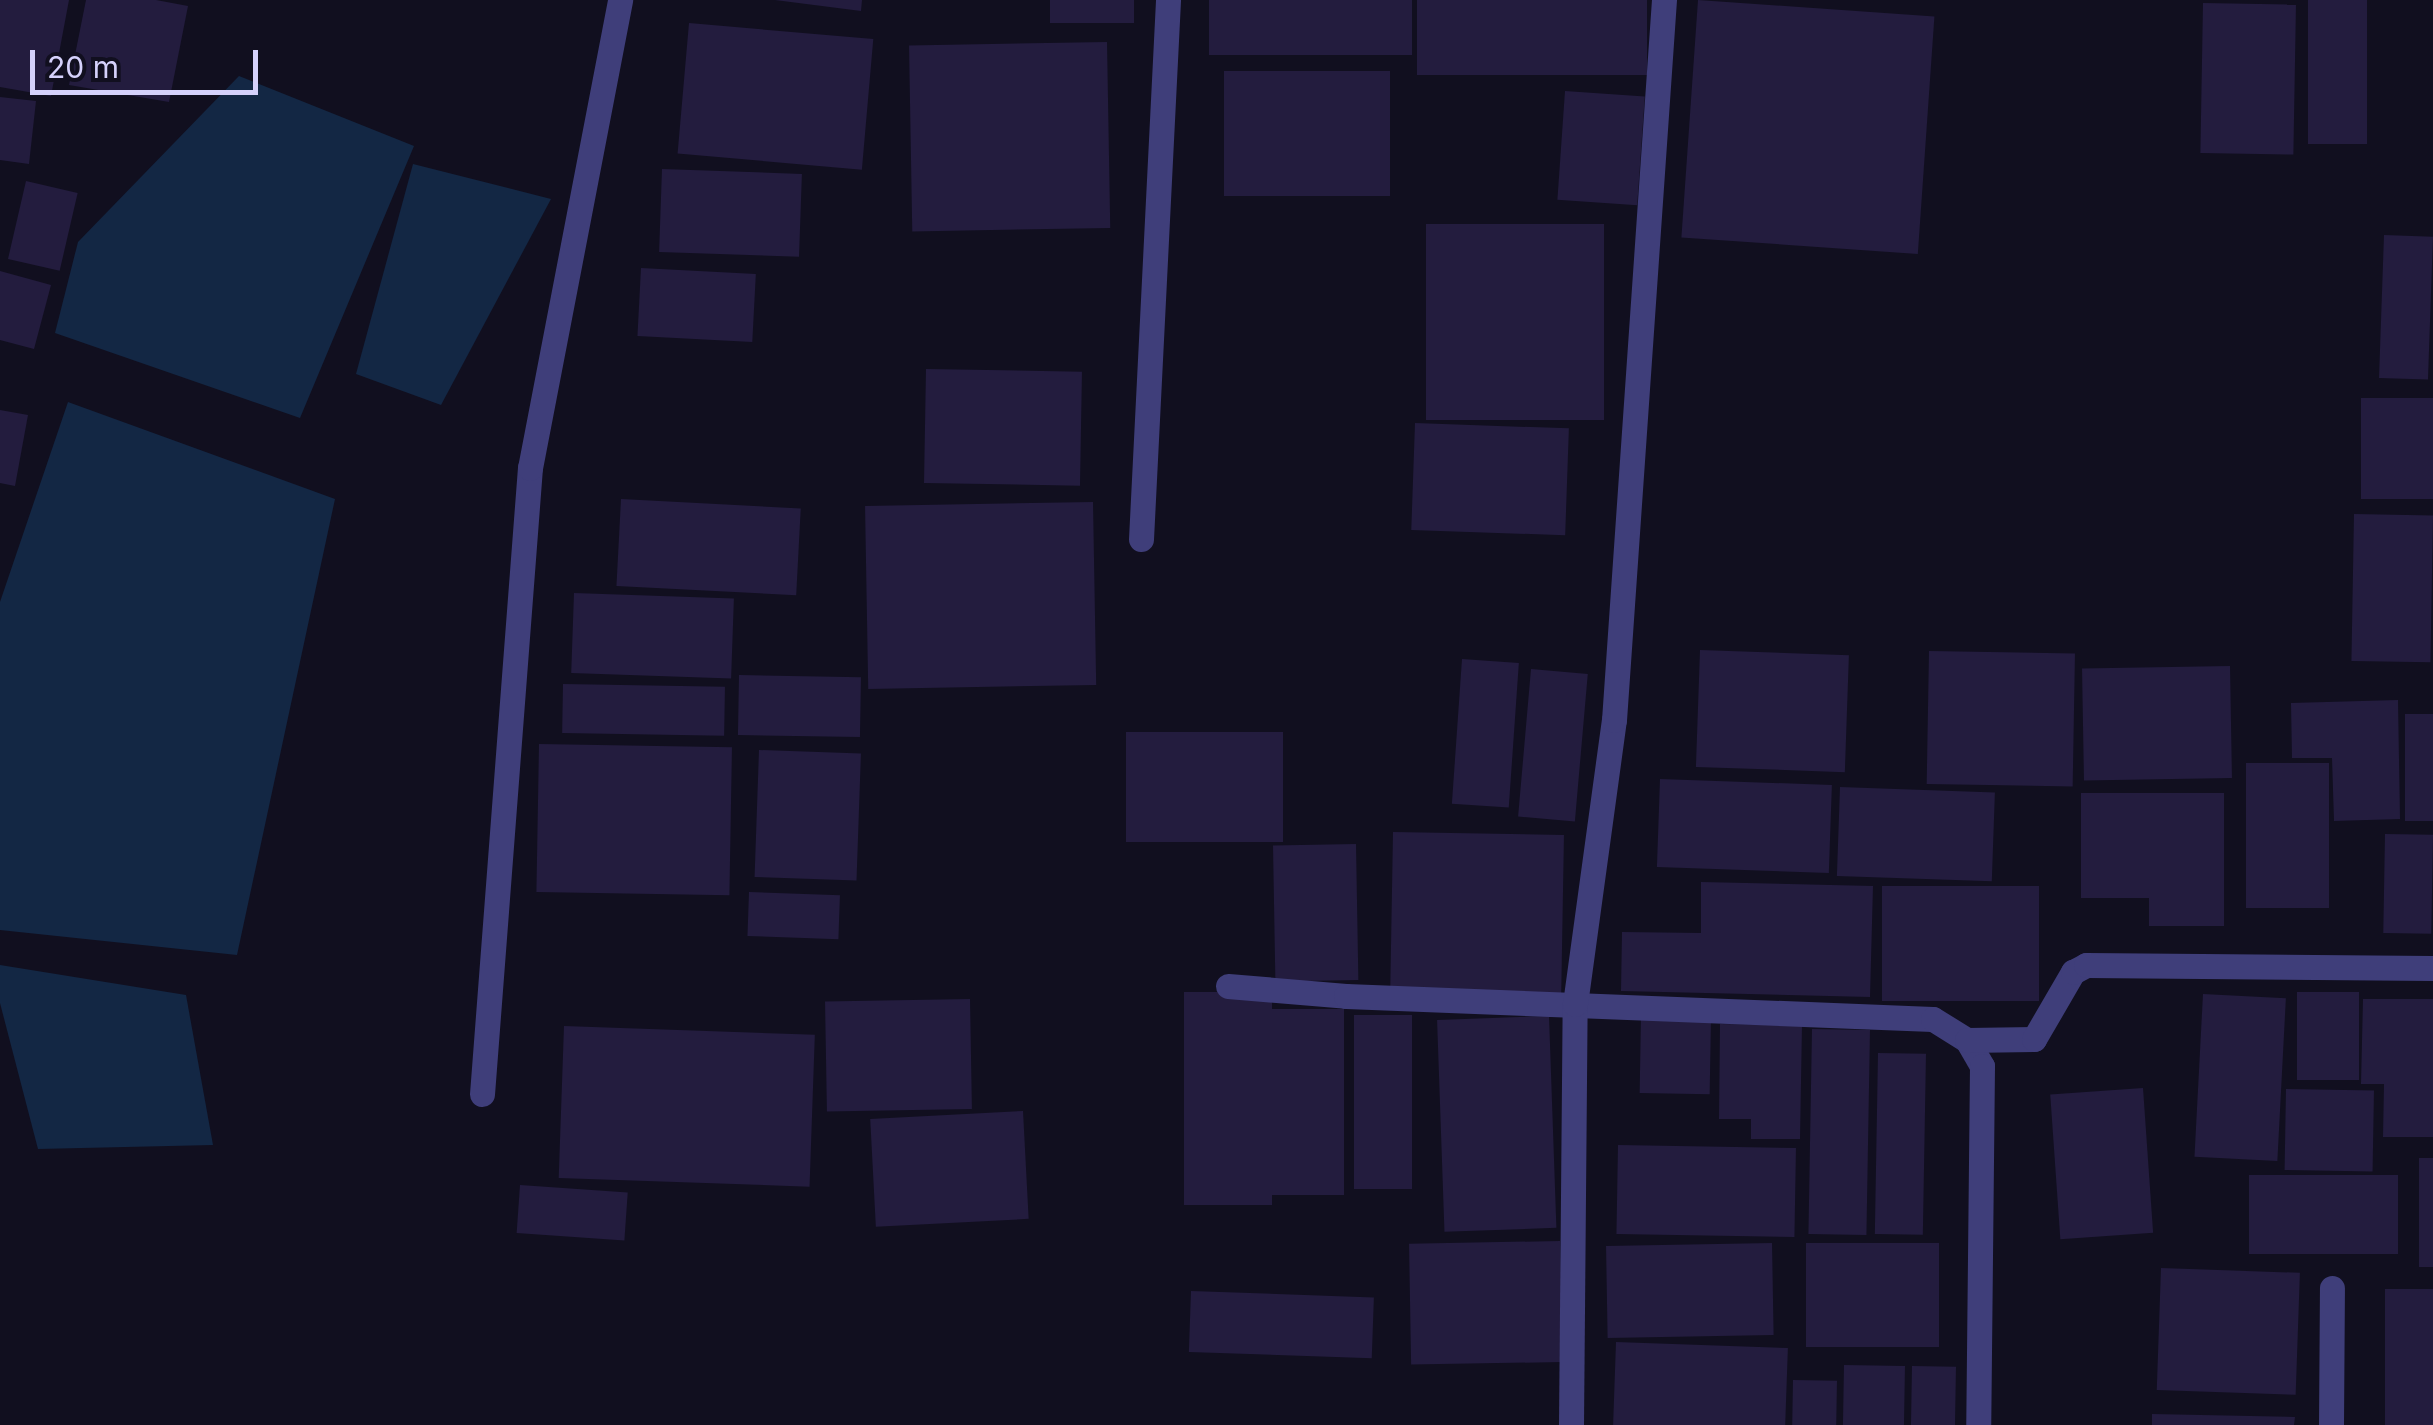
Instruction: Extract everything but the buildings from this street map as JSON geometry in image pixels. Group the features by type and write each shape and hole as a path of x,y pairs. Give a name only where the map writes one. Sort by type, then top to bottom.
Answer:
{"street":[{"path":"482,1094 530,468 620,0"},
{"path":"1141,539 1168,0"},
{"path":"1571,1425 1576,1004 1614,720 1664,0"},
{"path":"1967,1040 2034,1039 2073,972 2086,965 2433,968"},
{"path":"1228,986 1346,996 1933,1019 1967,1040 1982,1066 1978,1425"},
{"path":"2330,1425 2332,1288"}],"water":[{"path":"239,76 414,146 300,418 55,333 78,242"},
{"path":"413,164 551,199 441,405 356,374"},
{"path":"68,402 335,499 237,955 0,930 0,602"},
{"path":"0,965 186,995 213,1145 38,1149 0,1003"}]}
